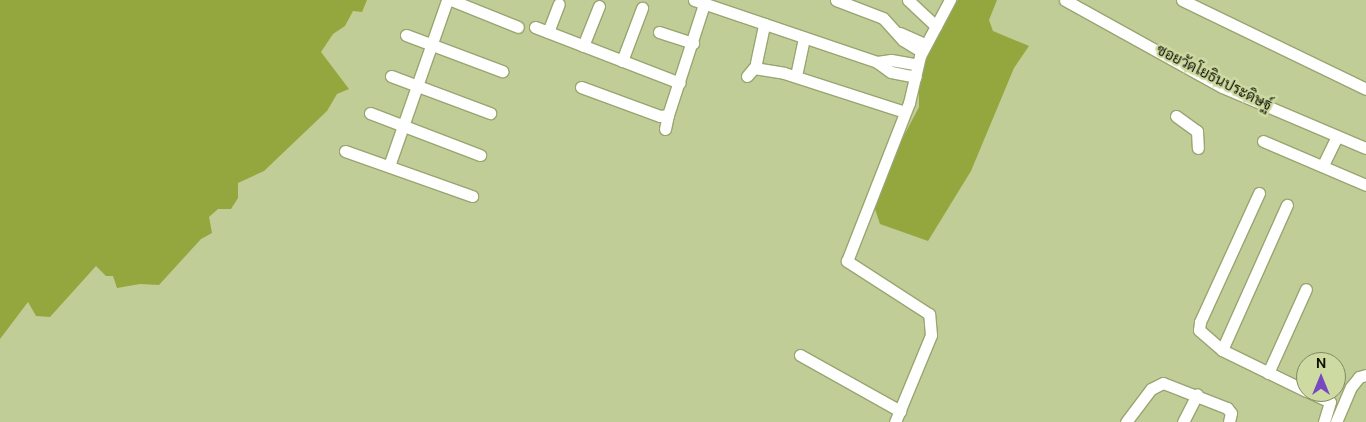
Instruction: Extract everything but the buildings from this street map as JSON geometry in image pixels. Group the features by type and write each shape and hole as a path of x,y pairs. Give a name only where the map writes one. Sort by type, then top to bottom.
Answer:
{"street":[{"path":"389,166 447,0"},
{"path":"451,0 518,27"},
{"path":"836,0 875,13 900,33 903,40 924,48"},
{"path":"908,0 936,26"},
{"path":"894,422 931,335 929,314 847,261 905,112 924,48 950,0"},
{"name":"ซอยวัดโยธินประดิษฐ์","path":"1065,0 1222,86 1366,148"},
{"path":"1182,0 1366,89"},
{"path":"665,129 693,42 699,2 877,62 891,72 916,77"},
{"path":"548,32 559,4"},
{"path":"583,46 599,6"},
{"path":"622,61 642,8"},
{"path":"756,64 764,24"},
{"path":"535,27 680,83"},
{"path":"659,32 693,42"},
{"path":"406,35 502,71"},
{"path":"797,72 804,38"},
{"path":"877,62 891,60 918,65"},
{"path":"747,76 754,68 784,73 905,112"},
{"path":"390,76 490,113"},
{"path":"581,88 660,116 668,115"},
{"path":"370,113 480,155"},
{"path":"1176,116 1198,131 1198,148"},
{"path":"1323,165 1337,136"},
{"path":"1263,141 1366,185"},
{"path":"345,151 472,196"},
{"path":"1259,193 1200,322 1203,336 1222,350 1296,386"},
{"path":"1222,350 1287,205"},
{"path":"1268,373 1306,289"},
{"path":"800,355 900,411"},
{"path":"1336,422 1351,387 1359,377 1366,375"},
{"path":"1126,422 1155,385 1169,383 1229,410 1229,422"},
{"path":"1183,422 1197,394"},
{"path":"1324,422 1330,402"}],"shaded area":[{"path":"0,0 367,0 362,12 353,11 345,26 333,34 321,52 349,89 337,94 327,111 264,171 238,183 238,198 231,209 218,209 209,217 212,233 201,239 159,285 140,284 117,288 113,276 106,276 96,266 50,317 36,316 28,302 0,339"},
{"path":"958,0 997,0 989,20 993,31 1029,46 1014,68 971,171 928,241 880,224 875,209 887,168 919,107 919,72 943,16"}]}
